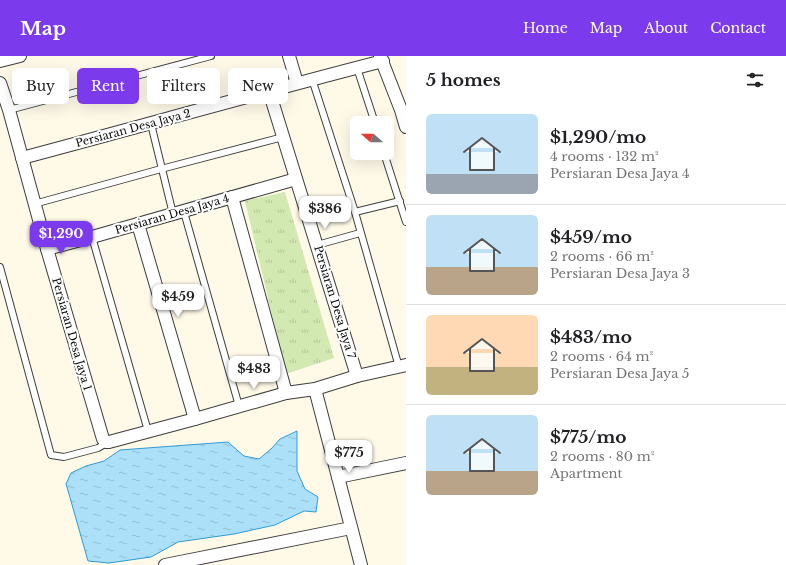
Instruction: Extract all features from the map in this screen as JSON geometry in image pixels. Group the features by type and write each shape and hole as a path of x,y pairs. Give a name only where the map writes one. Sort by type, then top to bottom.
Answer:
{"street":[{"path":"0,61 20,56"},
{"path":"289,56 297,83"},
{"path":"381,58 403,109 406,127"},
{"name":"Persiaran Desa Jaya 2","path":"288,86 357,68 381,58"},
{"name":"Persiaran Desa Jaya 1","path":"0,83 103,439 108,442"},
{"name":"Persiaran Desa Jaya 2","path":"22,158 228,103"},
{"name":"Persiaran Desa Jaya 7","path":"273,104 357,376"},
{"name":"Persiaran Desa Jaya 4","path":"47,249 92,238 296,179"},
{"path":"232,197 286,393"},
{"path":"138,224 195,419"},
{"path":"108,442 286,393 315,389 357,376 402,366"},
{"path":"315,389 361,565"},
{"path":"338,477 406,463"},
{"path":"165,565 351,528"}],"lane":[{"path":"9,110 211,56"},
{"path":"357,68 373,116"},
{"path":"312,79 402,366"},
{"path":"150,124 161,169 178,213 239,406"},
{"path":"34,204 283,137"},
{"path":"386,160 406,222"},
{"path":"354,212 400,201"},
{"path":"317,245 360,233"},
{"path":"92,238 148,431"},
{"path":"0,267 51,455 64,457 98,448 108,442"}],"green space":[{"path":"285,192 334,358 286,374 245,201"}],"water":[{"path":"297,431 297,471 305,489 318,497 316,512 304,511 275,525 234,534 178,542 151,557 109,563 88,561 66,484 71,473 86,466 104,461 120,450 228,442 244,456 259,459 280,439"}]}
